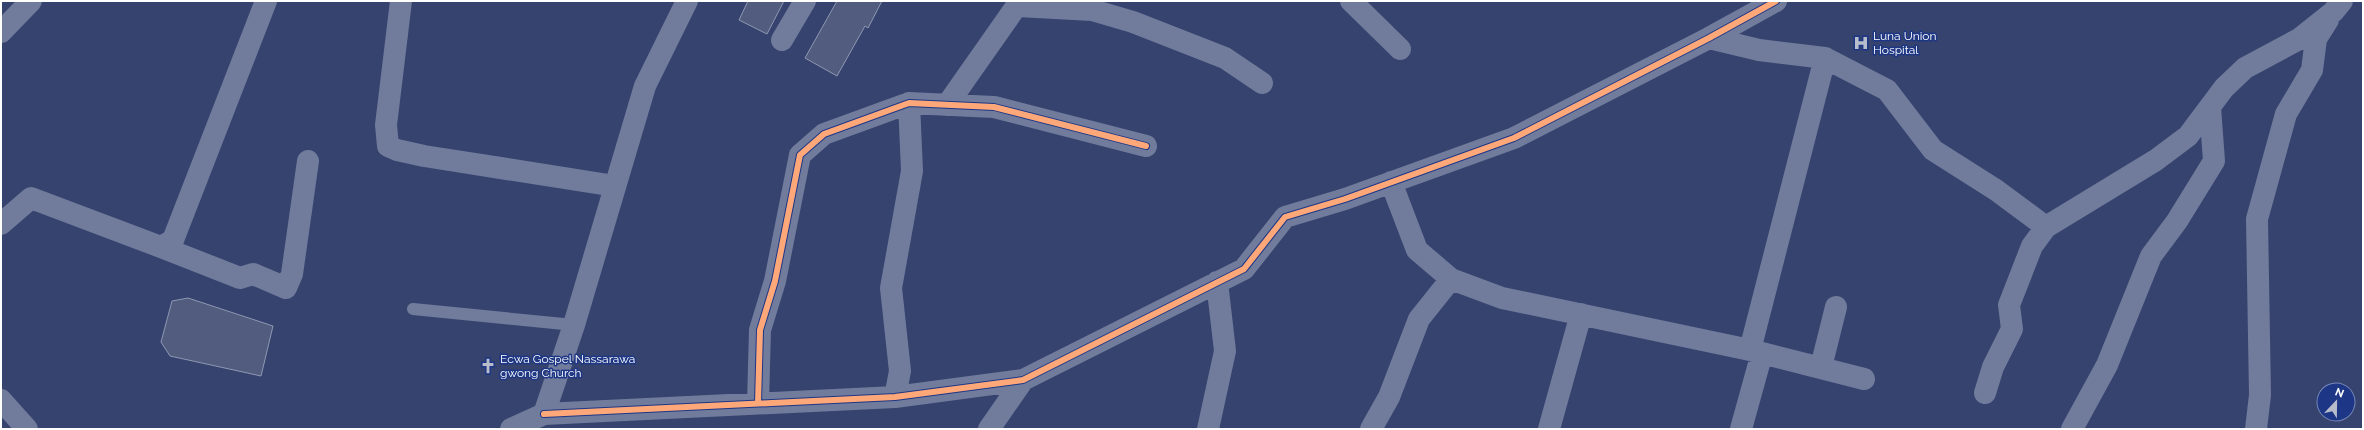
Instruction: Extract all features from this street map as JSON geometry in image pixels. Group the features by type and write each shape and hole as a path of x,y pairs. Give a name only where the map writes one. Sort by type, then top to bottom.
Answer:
{"street":[{"path":"1,32 31,1"},
{"path":"161,247 174,240 266,1"},
{"path":"401,1 386,125 388,146 397,150 424,156 615,186"},
{"path":"551,419 574,325 645,86 687,1"},
{"path":"782,40 805,1"},
{"path":"1351,1 1400,49"},
{"path":"511,429 551,419 758,404 895,397 1023,380 1244,269 1285,217 1391,182 1514,138 1709,38 1776,1"},
{"path":"947,105 1019,3 1092,10 1133,22 1224,58 1262,83"},
{"path":"1985,393 1993,367 2012,329 2009,305 2032,246 2046,227 2156,160 2188,136 2210,107 2245,68 2299,39 2338,6"},
{"path":"2256,429 2260,394 2257,219 2286,114 2312,70 2316,39 2338,6"},
{"path":"1709,38 1759,50 1825,58 1887,90 1933,150 1996,190 2046,227"},
{"path":"1741,429 1756,351 1825,58"},
{"path":"895,397 900,371 891,288 912,171 909,103"},
{"path":"758,404 760,330 775,281 800,154 824,134 909,103 994,107 1146,146"},
{"path":"2072,429 2107,365 2151,256 2177,221 2214,161 2210,107"},
{"path":"1,224 31,198 240,278 253,274 286,288 292,274 308,161"},
{"path":"1391,182 1417,250 1451,279 1502,298 1756,351 1864,379"},
{"path":"1371,429 1389,397 1419,319 1451,279"},
{"path":"1208,429 1225,351 1217,282"},
{"path":"1821,367 1836,307"},
{"path":"1549,429 1581,314"},
{"path":"989,429 1023,380"},
{"path":"1,400 27,429"}],"lane":[{"path":"413,309 574,325"}],"building":[{"path":"748,1 784,1 767,34 739,20"},
{"path":"837,1 882,1 868,28 865,26 837,76 805,58"},
{"path":"188,298 273,326 261,376 170,356 161,342 172,301"}],"cycle path":[{"path":"544,414 895,397 1023,380 1244,269 1285,217 1345,199 1514,138 1709,38 1776,1"},
{"path":"758,403 760,330 775,281 800,155 824,134 909,103 994,107 1146,146"}],"place":[{"name":"Luna Union Hospital","path":"1861,43"},
{"name":"Ecwa Gospel Nassarawa gwong Church","path":"488,366"}]}
